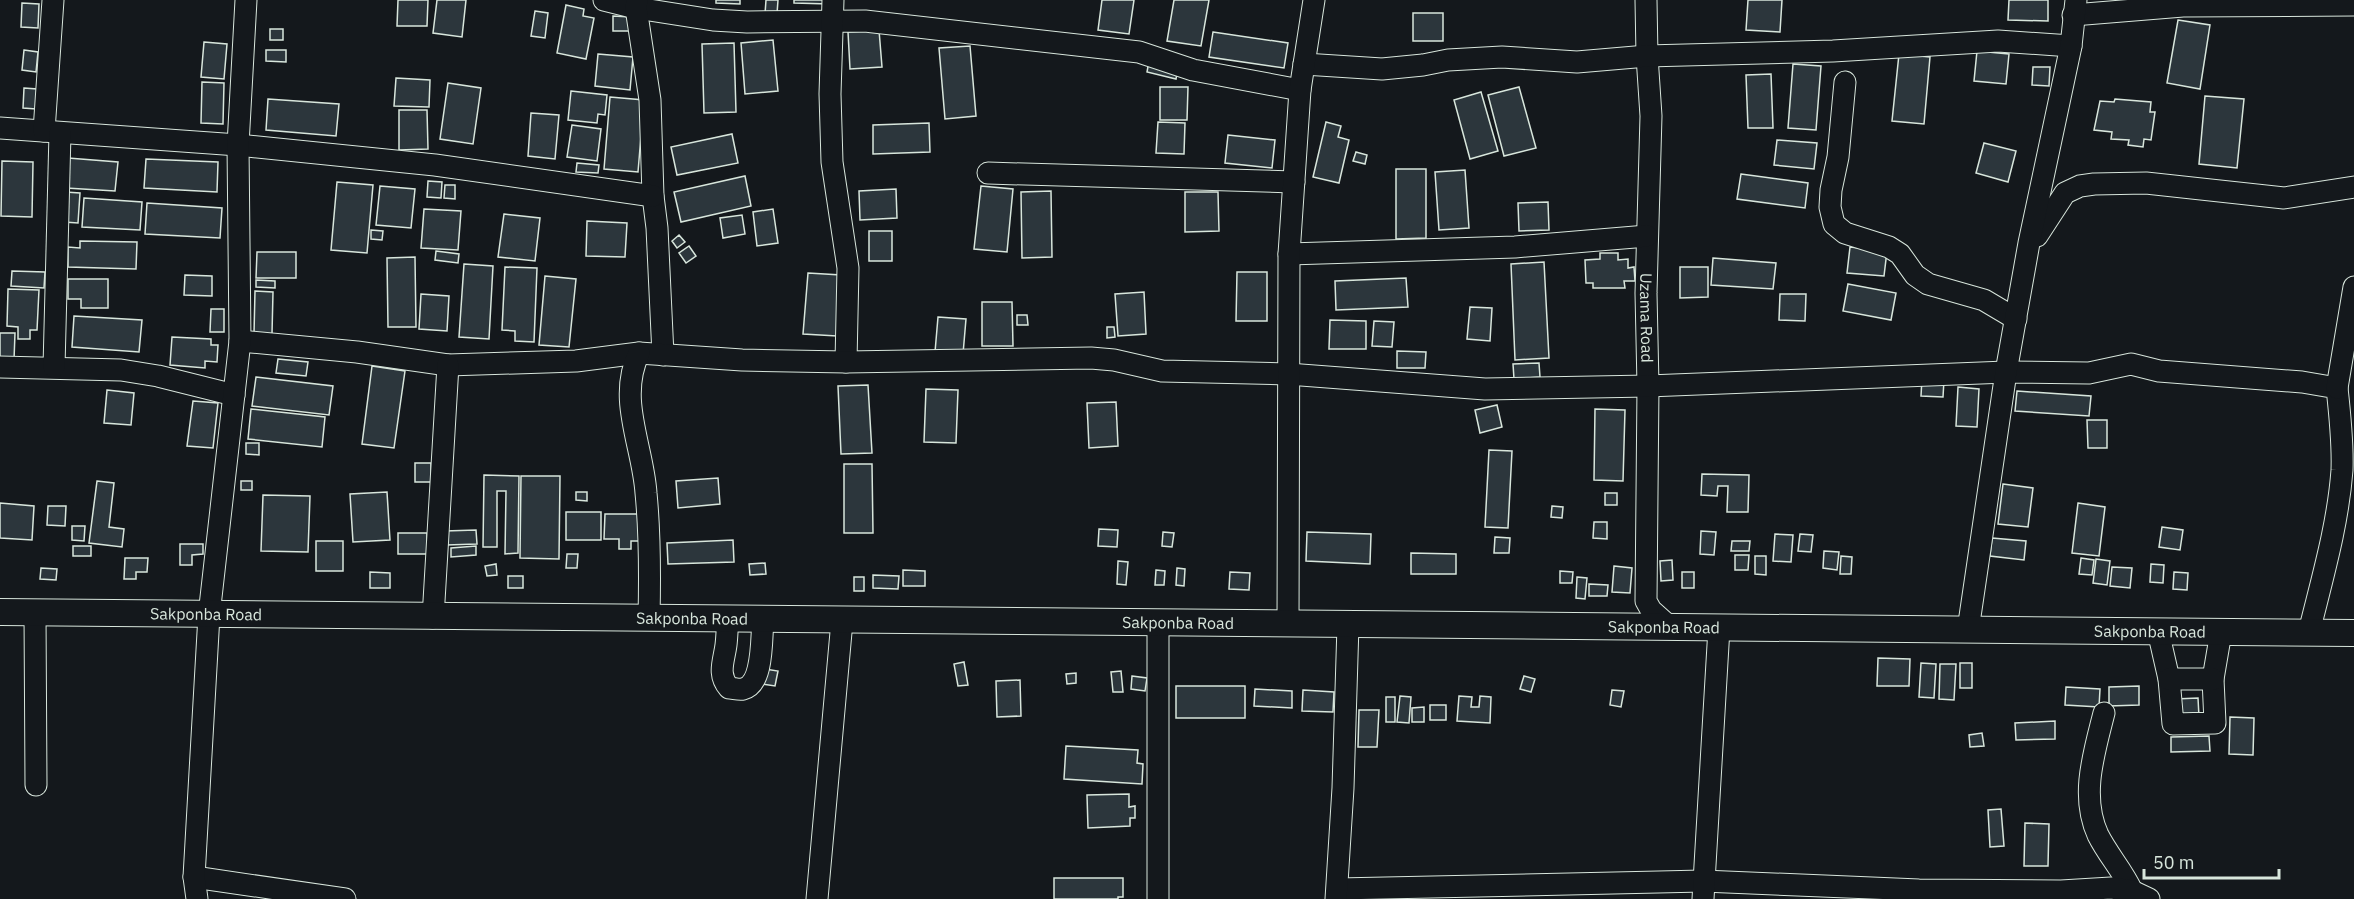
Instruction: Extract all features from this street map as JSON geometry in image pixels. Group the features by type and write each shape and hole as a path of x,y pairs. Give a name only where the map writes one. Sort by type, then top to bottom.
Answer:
{"main road":[{"name":"Sakponba Road","path":"0,612 433,618 650,617 728,620 2354,633"}],"street":[{"path":"53,0 54,367"},
{"path":"197,899 194,877 209,615 240,341 238,145 246,0"},
{"path":"604,0 637,4 713,20 747,22 832,10 865,21 996,34 1139,52 1193,70 1300,90"},
{"path":"1288,624 1289,254 1300,90 1314,0"},
{"name":"Uzama Road","path":"1646,0 1651,117 1647,236 1646,601 1651,610 1670,627"},
{"path":"637,4 650,100 653,196 657,228 663,355"},
{"path":"1968,630 2006,372 2029,243 2071,46 2074,8 2354,5"},
{"path":"832,10 830,94 832,162 848,268 846,362"},
{"path":"1304,64 1382,69 1448,60 1502,57 1577,62 1647,56 1833,51 1998,41 2071,46"},
{"path":"1845,82 1838,157 1831,190 1830,207 1833,224 1845,233 1889,247 1900,254 1915,275 1928,284 1984,300 2016,319"},
{"path":"0,128 238,145 435,165 653,196"},
{"path":"988,173 1294,182"},
{"path":"2029,243 2040,234 2050,213 2066,193 2080,186 2146,183 2284,198 2354,187"},
{"path":"1289,254 1515,247 1647,236"},
{"path":"2309,632 2332,541 2342,470 2337,388 2354,287"},
{"path":"240,341 357,352 447,365 576,362 639,353 742,360 846,362 1091,358 1125,362 1162,371 1288,374 1485,389 1648,386 2006,372 2089,373 2131,364 2159,371 2302,382 2337,388"},
{"path":"639,353 632,372 630,407 646,489 650,545 650,617"},
{"path":"433,618 447,365"},
{"path":"0,367 121,370 158,376 234,395"},
{"path":"35,613 36,785"},
{"path":"728,620 722,666 723,681 729,688 743,689 754,683 758,674 763,620"},
{"path":"817,899 842,621"},
{"path":"1158,624 1158,899"},
{"path":"1348,625 1337,894 1703,890 1816,884 1919,890 2061,891 2111,888 2141,895"},
{"path":"1703,890 1719,628"},
{"path":"2158,631 2169,679 2173,724 2215,723 2212,679 2221,632"},
{"path":"2169,679 2212,679"},
{"path":"2104,713 2091,765 2089,806 2098,835 2141,895"},
{"path":"194,877 345,899"}],"building":[{"path":"398,0 428,0 427,26 397,26"},
{"path":"437,0 466,0 462,37 433,33"},
{"path":"716,0 740,0 740,4 716,3"},
{"path":"766,0 778,0 777,14 765,14"},
{"path":"794,0 829,0 829,4 794,3"},
{"path":"1102,0 1134,0 1129,34 1098,30"},
{"path":"1174,0 1209,0 1201,46 1167,41"},
{"path":"1748,0 1782,0 1780,32 1746,30"},
{"path":"2009,0 2048,0 2048,21 2008,20"},
{"path":"22,3 39,4 38,28 21,27"},
{"path":"566,5 584,9 583,16 594,18 586,59 557,53"},
{"path":"535,11 548,13 545,38 531,36"},
{"path":"1413,13 1443,13 1443,41 1413,41"},
{"path":"613,16 631,17 630,31 613,31"},
{"path":"2178,20 2210,25 2200,89 2167,83"},
{"path":"270,29 283,29 283,40 270,40"},
{"path":"879,30 882,67 850,69 848,32"},
{"path":"1213,32 1288,43 1284,68 1209,57"},
{"path":"773,40 778,91 745,94 741,43"},
{"path":"204,42 227,44 224,79 201,77"},
{"path":"734,43 736,112 704,113 702,44"},
{"path":"970,46 976,116 945,119 939,48"},
{"path":"24,50 38,52 36,72 22,70"},
{"path":"266,50 286,50 286,62 266,61"},
{"path":"1977,51 2009,54 2006,84 1974,81"},
{"path":"598,54 633,57 630,90 595,86"},
{"path":"1899,54 1930,57 1924,124 1892,121"},
{"path":"1149,61 1178,67 1176,79 1147,72"},
{"path":"1793,64 1821,66 1816,130 1788,128"},
{"path":"2033,67 2050,67 2049,86 2032,85"},
{"path":"1771,74 1773,128 1748,128 1746,75"},
{"path":"396,78 430,80 429,107 394,106"},
{"path":"202,82 224,83 223,124 201,123"},
{"path":"448,83 481,88 473,144 440,139"},
{"path":"1160,87 1188,87 1187,120 1160,120"},
{"path":"1519,87 1536,148 1504,156 1488,95"},
{"path":"24,88 37,89 36,109 23,108"},
{"path":"571,91 607,95 605,115 598,114 597,123 568,120"},
{"path":"1481,92 1498,151 1470,159 1454,100"},
{"path":"2205,96 2244,99 2237,168 2199,164"},
{"path":"610,97 644,100 638,172 604,169"},
{"path":"268,99 339,104 336,136 266,130"},
{"path":"2115,99 2151,102 2150,112 2155,112 2151,140 2144,139 2143,147 2128,145 2129,140 2111,139 2112,132 2094,130 2100,101 2114,102"},
{"path":"399,110 427,110 428,149 399,150"},
{"path":"531,113 559,115 555,159 528,156"},
{"path":"1158,122 1185,123 1184,154 1156,153"},
{"path":"1326,122 1341,126 1338,137 1349,140 1339,183 1313,177"},
{"path":"929,123 930,152 873,154 873,125"},
{"path":"572,125 601,129 597,161 567,157"},
{"path":"732,134 738,163 677,175 671,147"},
{"path":"1228,135 1275,140 1272,168 1225,163"},
{"path":"1777,140 1817,143 1814,169 1774,165"},
{"path":"1984,143 2016,151 2008,182 1976,173"},
{"path":"1356,152 1367,155 1365,164 1353,161"},
{"path":"68,158 118,162 115,191 66,188"},
{"path":"146,159 218,162 217,192 144,188"},
{"path":"2,161 33,162 32,217 1,216"},
{"path":"577,163 599,165 598,173 576,172"},
{"path":"1396,169 1426,169 1426,238 1396,239"},
{"path":"1465,170 1469,228 1439,230 1435,172"},
{"path":"1741,174 1808,183 1805,208 1737,199"},
{"path":"745,176 751,206 681,222 674,192"},
{"path":"428,181 442,182 441,198 427,197"},
{"path":"337,182 373,185 367,253 331,250"},
{"path":"445,185 455,185 455,199 444,198"},
{"path":"380,186 415,189 411,228 376,225"},
{"path":"981,186 1013,189 1007,252 974,249"},
{"path":"896,189 897,218 860,220 859,191"},
{"path":"1051,191 1052,257 1022,258 1021,192"},
{"path":"65,192 80,193 78,223 64,222"},
{"path":"1185,192 1218,192 1219,231 1185,232"},
{"path":"84,198 142,202 140,230 82,227"},
{"path":"1548,202 1549,230 1519,231 1518,203"},
{"path":"147,203 222,208 220,238 145,234"},
{"path":"424,209 461,211 458,250 421,248"},
{"path":"773,209 778,243 757,246 753,212"},
{"path":"504,214 540,218 535,261 498,257"},
{"path":"742,215 745,234 723,238 720,218"},
{"path":"587,221 627,223 625,257 586,256"},
{"path":"371,230 383,231 382,240 371,239"},
{"path":"869,231 892,231 892,261 869,261"},
{"path":"679,235 685,242 677,248 672,241"},
{"path":"80,241 137,242 136,269 68,267 68,247 80,248"},
{"path":"689,246 696,256 686,263 679,253"},
{"path":"1850,247 1887,251 1884,276 1847,273"},
{"path":"436,251 459,254 458,263 435,260"},
{"path":"257,252 296,252 296,278 256,278"},
{"path":"1600,253 1618,253 1618,260 1628,259 1628,268 1634,267 1635,281 1624,281 1625,288 1593,288 1593,283 1586,283 1585,260 1600,259"},
{"path":"415,257 416,327 388,327 387,258"},
{"path":"1713,258 1776,263 1773,289 1711,285"},
{"path":"1544,262 1549,358 1515,360 1511,264"},
{"path":"464,264 493,266 489,339 459,337"},
{"path":"505,267 537,268 534,342 515,341 515,331 502,330"},
{"path":"1680,267 1708,267 1708,297 1680,298"},
{"path":"12,271 45,272 44,288 11,286"},
{"path":"1237,272 1267,272 1267,321 1236,321"},
{"path":"808,273 841,275 837,336 803,334"},
{"path":"185,275 212,276 212,296 184,295"},
{"path":"545,276 576,279 569,347 539,345"},
{"path":"1406,278 1408,307 1336,310 1335,281"},
{"path":"68,279 108,279 108,308 81,308 81,299 68,299"},
{"path":"256,280 275,281 275,288 256,287"},
{"path":"1848,284 1896,293 1891,320 1843,311"},
{"path":"8,289 39,290 37,330 30,330 30,339 18,339 18,327 7,326"},
{"path":"255,291 273,292 272,334 254,334"},
{"path":"1144,292 1146,334 1118,336 1115,294"},
{"path":"421,294 449,296 447,331 419,329"},
{"path":"1780,294 1806,294 1805,321 1779,320"},
{"path":"982,302 1012,302 1013,346 982,346"},
{"path":"1470,307 1492,308 1490,341 1467,339"},
{"path":"211,309 224,309 224,332 210,332"},
{"path":"1017,315 1027,315 1028,325 1017,325"},
{"path":"74,316 142,320 139,352 72,347"},
{"path":"938,317 966,319 963,354 935,352"},
{"path":"1330,320 1366,321 1366,349 1329,349"},
{"path":"1374,321 1394,322 1392,347 1372,346"},
{"path":"1107,327 1114,327 1115,337 1107,338"},
{"path":"0,333 15,333 14,360 0,359"},
{"path":"172,337 211,339 211,345 218,345 217,362 205,361 205,368 170,365"},
{"path":"1397,351 1426,352 1425,368 1397,368"},
{"path":"278,359 308,362 306,376 276,373"},
{"path":"1539,363 1540,377 1514,379 1513,364"},
{"path":"372,366 405,371 394,448 362,444"},
{"path":"256,377 333,386 329,415 252,406"},
{"path":"1922,378 1944,380 1943,397 1921,396"},
{"path":"868,385 872,453 841,454 838,386"},
{"path":"1958,387 1979,389 1977,427 1956,426"},
{"path":"926,389 958,390 956,443 924,442"},
{"path":"107,390 134,393 131,425 104,423"},
{"path":"2017,391 2091,396 2089,416 2015,411"},
{"path":"193,401 218,403 213,448 187,446"},
{"path":"1116,402 1118,446 1089,448 1087,403"},
{"path":"1497,405 1502,427 1480,433 1475,410"},
{"path":"251,409 325,417 322,447 248,439"},
{"path":"1595,409 1625,410 1623,481 1594,480"},
{"path":"2087,420 2107,420 2107,448 2088,448"},
{"path":"246,443 259,443 259,455 246,454"},
{"path":"1489,450 1512,451 1508,528 1485,527"},
{"path":"415,463 431,463 431,482 415,482"},
{"path":"844,464 872,464 873,533 844,533"},
{"path":"1702,474 1749,475 1748,512 1727,512 1728,486 1718,486 1717,496 1701,495"},
{"path":"484,475 519,476 518,553 505,554 506,491 497,491 497,547 483,547"},
{"path":"521,476 560,476 559,559 520,558"},
{"path":"718,478 720,504 678,508 676,481"},
{"path":"97,481 114,483 109,527 124,529 122,547 89,543"},
{"path":"241,481 252,481 252,490 241,490"},
{"path":"2003,484 2033,488 2028,527 1998,524"},
{"path":"387,492 390,540 353,542 350,494"},
{"path":"576,492 587,492 587,501 576,500"},
{"path":"1605,493 1617,493 1617,505 1605,505"},
{"path":"263,495 310,496 308,552 261,551"},
{"path":"0,503 34,506 32,540 0,538"},
{"path":"2078,503 2105,507 2099,556 2072,553"},
{"path":"48,506 66,506 65,526 47,525"},
{"path":"1552,506 1563,507 1562,518 1551,517"},
{"path":"566,512 601,512 601,540 566,540"},
{"path":"605,514 643,514 643,541 631,541 631,549 619,549 619,539 604,539"},
{"path":"1594,522 1607,522 1607,539 1593,538"},
{"path":"72,526 85,526 84,541 72,540"},
{"path":"2162,527 2183,530 2180,550 2159,547"},
{"path":"1099,529 1118,530 1117,547 1098,546"},
{"path":"476,530 477,544 446,545 445,531"},
{"path":"1701,531 1716,532 1714,555 1700,554"},
{"path":"1163,532 1174,533 1172,547 1162,546"},
{"path":"1307,532 1371,534 1370,564 1306,561"},
{"path":"398,533 427,533 427,554 398,554"},
{"path":"1775,534 1793,535 1791,562 1773,561"},
{"path":"1800,534 1813,535 1811,552 1798,551"},
{"path":"1495,537 1510,538 1509,553 1494,553"},
{"path":"1992,538 2026,541 2024,560 1990,556"},
{"path":"733,540 734,562 668,564 667,543"},
{"path":"316,541 343,541 343,571 316,571"},
{"path":"1732,541 1750,541 1749,551 1731,551"},
{"path":"180,544 203,544 203,554 192,555 192,565 180,565"},
{"path":"73,546 91,546 91,556 73,556"},
{"path":"476,546 476,555 451,557 451,548"},
{"path":"1824,551 1839,552 1837,570 1823,568"},
{"path":"1411,553 1456,554 1456,574 1411,574"},
{"path":"567,554 578,554 577,568 566,568"},
{"path":"1735,555 1749,555 1748,570 1735,570"},
{"path":"1755,556 1766,556 1766,575 1755,574"},
{"path":"1841,556 1852,557 1851,574 1840,574"},
{"path":"125,558 148,558 147,572 136,572 136,579 124,579"},
{"path":"2081,558 2094,560 2092,575 2079,574"},
{"path":"2096,559 2110,561 2107,585 2093,583"},
{"path":"1672,560 1673,580 1661,581 1660,561"},
{"path":"1118,561 1128,562 1126,585 1117,584"},
{"path":"765,563 766,574 750,575 749,564"},
{"path":"496,564 497,575 487,576 485,566"},
{"path":"2151,564 2164,565 2163,583 2150,582"},
{"path":"1614,566 1632,568 1630,593 1612,592"},
{"path":"2112,567 2132,568 2130,588 2110,586"},
{"path":"41,568 57,569 56,580 40,579"},
{"path":"1177,568 1185,569 1184,586 1176,585"},
{"path":"903,570 925,571 925,586 903,586"},
{"path":"1156,570 1165,571 1164,585 1155,585"},
{"path":"1560,571 1573,572 1572,583 1560,583"},
{"path":"370,572 390,573 390,588 370,588"},
{"path":"1230,572 1250,573 1249,590 1229,589"},
{"path":"1682,572 1694,572 1694,588 1682,588"},
{"path":"2174,572 2188,573 2187,590 2173,589"},
{"path":"873,575 899,576 898,589 873,588"},
{"path":"508,576 523,576 523,588 508,588"},
{"path":"854,577 864,577 864,591 854,591"},
{"path":"1577,577 1587,578 1585,599 1576,598"},
{"path":"1589,584 1608,585 1607,596 1589,596"},
{"path":"1878,658 1910,659 1909,686 1877,686"},
{"path":"964,662 968,685 958,686 954,664"},
{"path":"1921,663 1936,664 1934,698 1919,697"},
{"path":"1960,663 1972,663 1972,688 1960,688"},
{"path":"1940,664 1956,664 1954,700 1939,699"},
{"path":"765,669 778,671 775,686 762,684"},
{"path":"1121,671 1123,692 1113,692 1111,672"},
{"path":"1076,673 1076,683 1067,684 1066,674"},
{"path":"1132,676 1147,678 1145,691 1131,689"},
{"path":"1524,676 1535,679 1531,692 1520,689"},
{"path":"1020,680 1021,716 997,717 996,681"},
{"path":"1176,686 1245,686 1245,718 1176,718"},
{"path":"2139,686 2139,705 2109,706 2109,687"},
{"path":"2066,687 2100,689 2099,707 2065,705"},
{"path":"1255,689 1292,691 1292,708 1254,706"},
{"path":"1303,690 1334,692 1333,712 1302,711"},
{"path":"1612,690 1624,691 1621,707 1610,705"},
{"path":"1400,696 1411,697 1409,723 1397,722"},
{"path":"1459,696 1472,697 1471,707 1479,707 1480,696 1491,697 1490,723 1457,721"},
{"path":"1386,697 1395,697 1395,722 1386,722"},
{"path":"2198,698 2199,717 2176,718 2175,699"},
{"path":"1430,705 1446,705 1446,720 1430,720"},
{"path":"1424,707 1424,722 1412,722 1412,708"},
{"path":"1359,710 1379,710 1377,747 1358,747"},
{"path":"2230,717 2254,718 2253,755 2229,754"},
{"path":"2055,721 2055,739 2016,740 2015,723"},
{"path":"1982,733 1984,746 1970,747 1969,735"},
{"path":"2209,736 2210,751 2171,752 2171,737"},
{"path":"1066,746 1138,750 1137,763 1143,764 1142,784 1064,779"},
{"path":"1129,794 1129,807 1135,806 1135,818 1130,818 1130,826 1088,828 1087,795"},
{"path":"2001,809 2004,846 1990,847 1988,810"},
{"path":"2025,823 2049,824 2048,866 2024,866"},
{"path":"1054,878 1123,878 1123,897 1118,897 1118,899 1054,899"}]}
